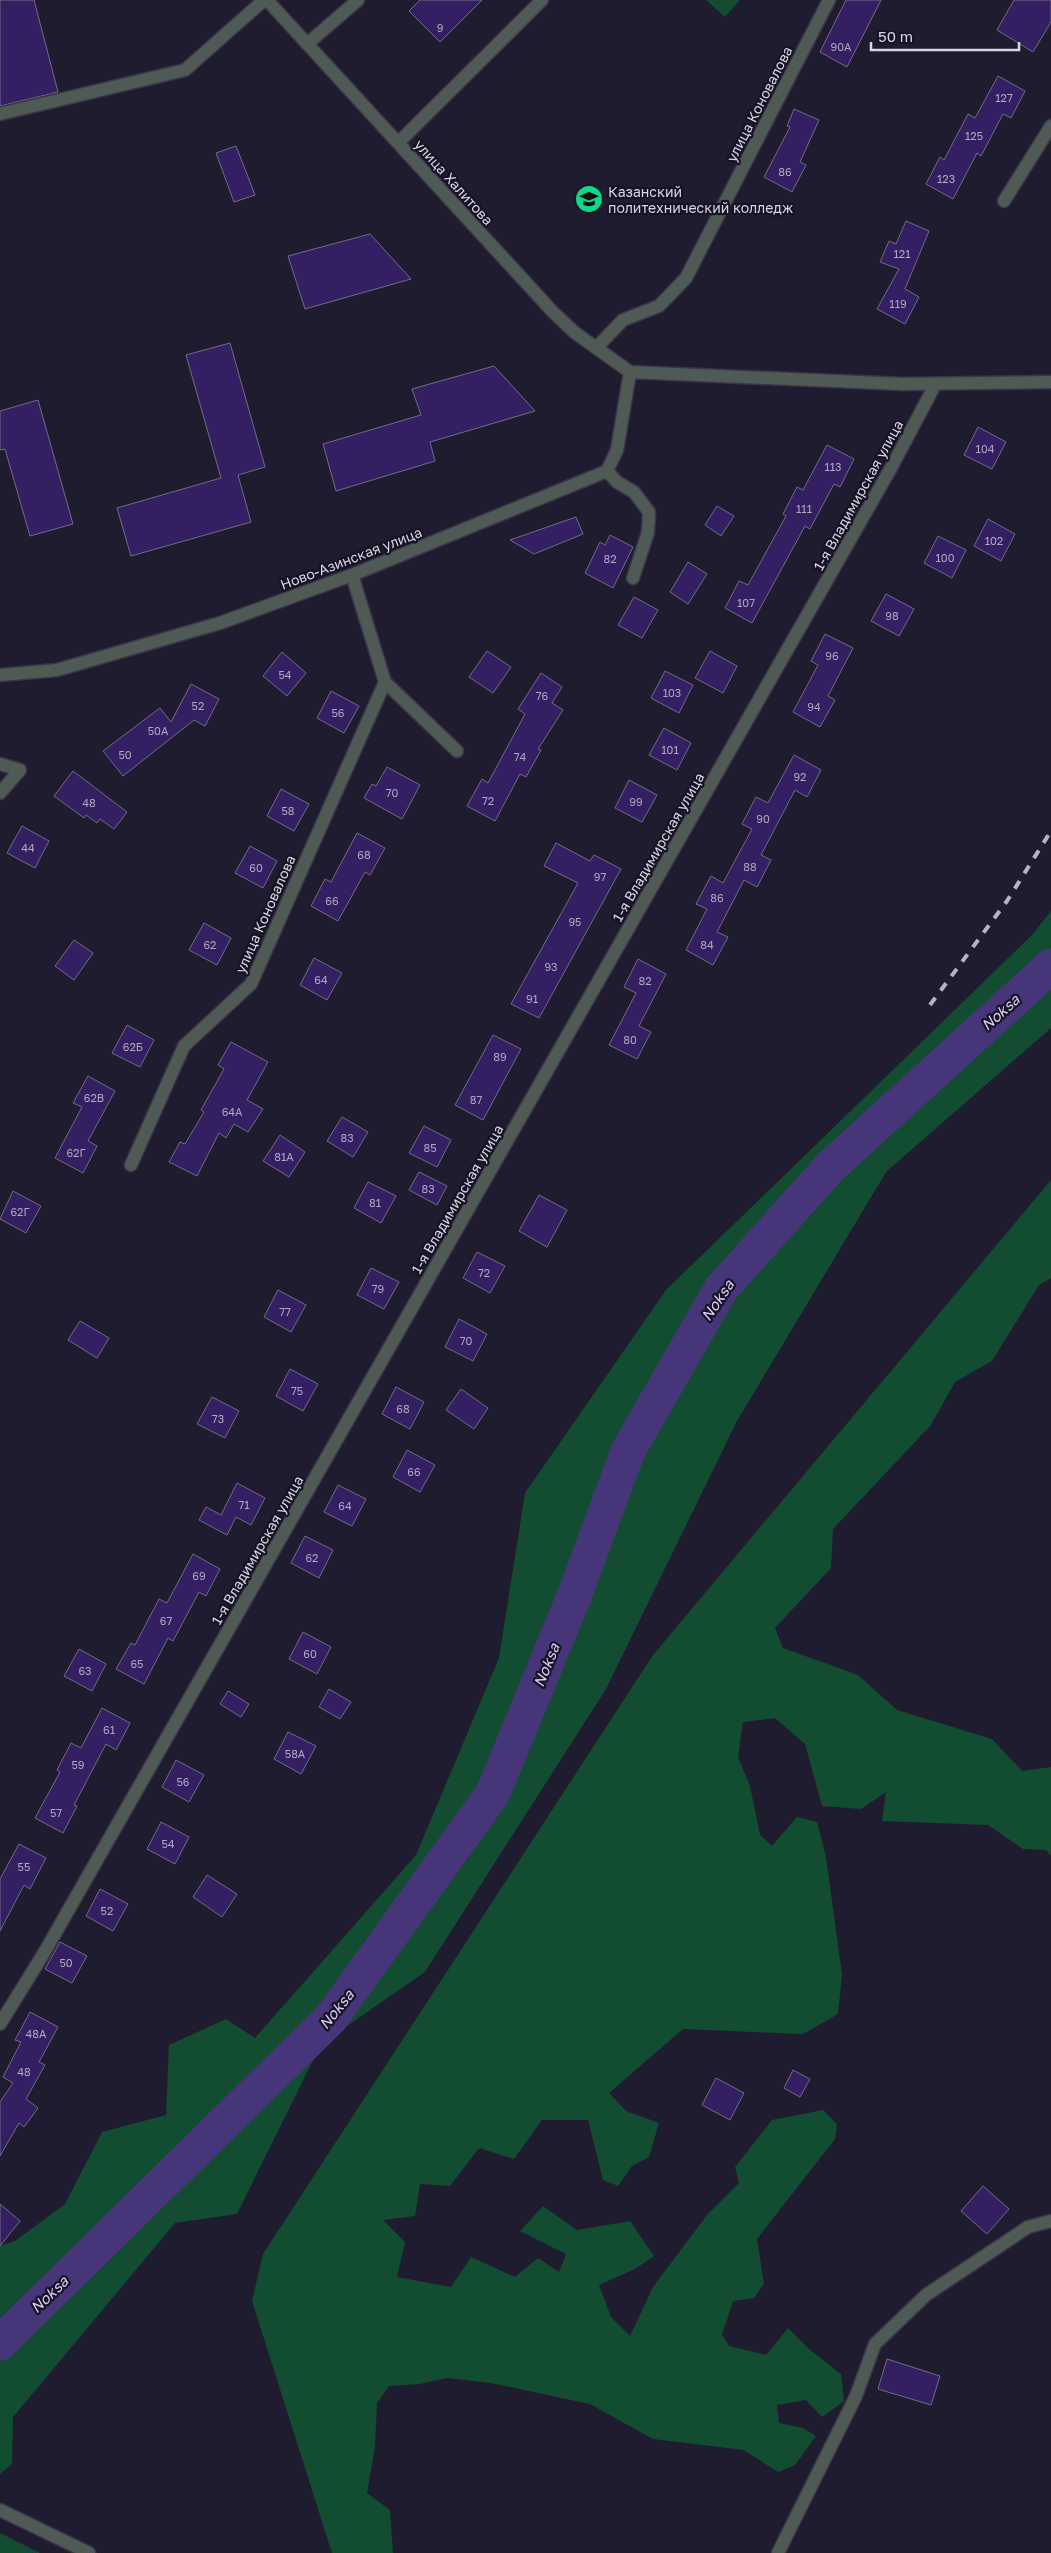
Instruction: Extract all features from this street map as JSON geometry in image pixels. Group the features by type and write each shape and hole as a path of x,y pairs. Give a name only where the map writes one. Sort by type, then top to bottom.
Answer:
{"street":[{"name":"улица Халитова","path":"265,0 552,311 596,348 630,372"},
{"path":"0,114 185,70 265,0"},
{"path":"307,44 358,0"},
{"path":"398,143 542,0"},
{"name":"улица Коновалова","path":"596,348 623,320 658,306 686,278 829,0"},
{"path":"1004,201 1051,126"},
{"path":"633,578 648,532 649,512 634,492 617,482 607,471 617,450 630,372 935,385 1051,382"},
{"name":"1-я Владимирская улица","path":"0,2024 44,1953 881,486 935,385"},
{"name":"Ново-Азинская улица","path":"0,675 57,670 220,623 352,575 607,471"},
{"path":"352,575 385,682 457,751"},
{"name":"улица Коновалова","path":"131,1165 184,1046 251,984 385,682"},
{"path":"0,764 20,770 0,793"},
{"path":"778,2553 856,2396 875,2344 926,2295 1028,2227 1051,2221"},
{"path":"0,2510 90,2553"}],"green space":[{"path":"706,0 740,0 725,17"},
{"path":"1051,911 1051,1028 886,1172 737,1421 606,1689 425,1972 321,2044 237,2214 175,2223 13,2417 12,2464 0,2474 0,2246 15,2241 65,2204 102,2132 166,2115 169,2045 226,2019 255,2038 416,1855 499,1658 525,1493 666,1290 1032,935"},
{"path":"1051,1180 1051,1278 1039,1285 992,1361 955,1382 931,1425 833,1529 831,1568 775,1628 783,1648 858,1675 897,1710 992,1739 1022,1771 1051,1767 1051,1856 1046,1850 1023,1849 988,1825 882,1821 886,1792 861,1809 822,1806 805,1744 775,1718 743,1722 738,1757 750,1786 760,1835 772,1846 797,1817 817,1822 826,1857 842,1975 838,2014 803,2034 683,2029 609,2093 626,2111 659,2123 649,2157 632,2166 618,2186 603,2180 588,2120 542,2120 514,2159 479,2148 450,2186 420,2184 415,2216 383,2220 405,2242 397,2277 451,2287 471,2257 515,2277 538,2258 559,2272 566,2254 520,2231 543,2206 577,2230 630,2221 654,2256 635,2269 599,2285 611,2317 630,2336 653,2287 707,2215 739,2183 735,2167 772,2120 823,2110 837,2124 835,2139 757,2239 764,2284 754,2298 733,2301 722,2335 729,2346 766,2355 788,2328 809,2349 841,2374 844,2401 822,2417 806,2400 777,2405 779,2423 803,2428 816,2436 795,2465 778,2472 744,2450 653,2439 590,2404 491,2383 447,2378 420,2384 389,2386 377,2403 375,2446 367,2493 390,2510 393,2553 332,2553 252,2301 263,2254 653,1655"},
{"path":"0,2533 40,2553 0,2553"}],"building":[{"path":"0,0 34,0 58,92 0,106"},
{"path":"420,0 482,0 440,42 409,11"},
{"path":"846,0 881,0 847,67 820,52"},
{"path":"1014,0 1051,0 1051,22 1033,52 997,30"},
{"path":"998,76 1025,91 1011,118 1003,114 981,156 977,153 953,199 926,184 940,157 944,160 968,114 975,118"},
{"path":"794,109 819,120 800,162 806,165 792,192 764,177 790,127 787,126"},
{"path":"236,146 255,195 234,202 216,153"},
{"path":"906,221 929,231 905,289 919,297 905,324 877,309 899,269 880,262 889,241 896,244"},
{"path":"370,234 411,279 305,309 288,256"},
{"path":"230,343 265,467 238,475 251,522 131,556 117,508 221,478 186,355"},
{"path":"494,366 535,411 430,442 435,461 336,491 323,444 421,415 412,389"},
{"path":"38,400 73,524 30,536 5,449 0,450 0,411"},
{"path":"978,427 1006,442 992,469 964,455"},
{"path":"827,445 854,459 840,487 834,484 810,529 805,526 752,623 725,608 739,581 748,585 786,516 783,514 797,487 803,490"},
{"path":"717,506 734,516 721,536 705,525"},
{"path":"576,517 583,534 534,554 510,540"},
{"path":"988,519 1015,534 1001,561 974,546"},
{"path":"610,535 633,547 613,588 585,573 600,542 605,545"},
{"path":"938,536 966,550 952,578 924,563"},
{"path":"688,562 707,574 688,604 670,592"},
{"path":"886,594 914,609 899,636 871,621"},
{"path":"634,597 658,610 642,638 618,625"},
{"path":"825,634 853,648 828,696 835,700 820,727 793,712 818,665 811,661"},
{"path":"487,651 511,667 493,693 469,677"},
{"path":"710,651 737,666 723,693 695,678"},
{"path":"282,652 306,673 287,696 263,676"},
{"path":"665,671 693,685 679,713 651,698"},
{"path":"541,673 562,687 552,703 563,710 538,749 541,750 526,777 520,774 495,821 467,806 482,779 488,783 525,714 518,709"},
{"path":"191,684 219,699 205,726 194,720 123,776 103,751 160,708 171,722"},
{"path":"331,691 359,706 344,733 317,718"},
{"path":"664,728 691,743 677,770 649,755"},
{"path":"794,755 821,770 807,797 795,790 761,855 771,860 757,887 744,880 717,932 728,937 713,965 686,950 707,909 696,904 711,876 723,883 752,829 742,824 756,797 768,803"},
{"path":"387,767 420,785 402,819 364,798 372,784 376,786"},
{"path":"73,771 127,812 114,829 100,819 97,823 86,815 84,818 54,796"},
{"path":"629,780 657,795 642,822 615,808"},
{"path":"281,789 309,804 294,831 267,816"},
{"path":"22,826 49,841 35,868 7,853"},
{"path":"357,833 385,848 370,875 365,872 338,921 311,906 325,879 331,882"},
{"path":"556,843 590,861 594,855 621,869 539,1018 511,1004 578,883 544,866"},
{"path":"250,846 277,861 263,888 235,873"},
{"path":"204,923 231,938 217,965 189,950"},
{"path":"74,940 93,953 74,980 55,966"},
{"path":"314,958 342,973 327,1000 300,985"},
{"path":"638,959 666,974 639,1026 651,1032 637,1059 609,1045 636,993 624,987"},
{"path":"127,1025 154,1040 140,1067 112,1053"},
{"path":"493,1035 521,1049 483,1120 455,1105"},
{"path":"231,1042 268,1062 247,1100 263,1109 248,1132 234,1124 226,1138 219,1133 197,1176 169,1162 180,1142 185,1144 204,1112 201,1110 224,1069 218,1065"},
{"path":"88,1076 115,1091 88,1141 97,1146 83,1173 55,1158 82,1107 73,1103"},
{"path":"342,1117 368,1132 353,1157 327,1141"},
{"path":"424,1126 451,1140 437,1167 409,1153"},
{"path":"280,1135 305,1152 289,1177 263,1161"},
{"path":"419,1172 447,1186 437,1205 409,1190"},
{"path":"368,1182 396,1196 381,1223 354,1208"},
{"path":"13,1191 41,1206 26,1233 0,1219"},
{"path":"539,1195 567,1210 547,1247 519,1231"},
{"path":"477,1252 505,1266 490,1293 463,1278"},
{"path":"371,1268 399,1282 384,1309 357,1295"},
{"path":"278,1290 306,1305 291,1332 264,1317"},
{"path":"459,1319 487,1334 473,1361 445,1347"},
{"path":"80,1321 109,1338 97,1358 68,1340"},
{"path":"290,1369 318,1384 303,1411 276,1396"},
{"path":"396,1387 424,1402 410,1429 382,1414"},
{"path":"461,1389 488,1408 474,1429 446,1410"},
{"path":"212,1397 239,1411 225,1438 197,1424"},
{"path":"407,1450 435,1465 420,1492 393,1477"},
{"path":"237,1483 265,1498 251,1525 236,1517 227,1535 199,1520 206,1507 221,1515"},
{"path":"338,1485 366,1499 352,1526 324,1512"},
{"path":"305,1536 333,1550 319,1578 291,1563"},
{"path":"193,1554 220,1569 206,1596 199,1592 173,1641 168,1638 144,1684 116,1669 131,1643 135,1645 159,1599 167,1603"},
{"path":"303,1632 331,1647 317,1674 289,1659"},
{"path":"79,1649 106,1664 92,1691 64,1676"},
{"path":"329,1689 351,1702 340,1719 319,1707"},
{"path":"228,1691 249,1704 241,1717 220,1704"},
{"path":"102,1708 130,1723 116,1750 106,1744 74,1805 77,1806 63,1833 35,1818 60,1772 57,1770 71,1743 81,1748"},
{"path":"288,1732 316,1746 301,1774 274,1759"},
{"path":"176,1760 204,1775 189,1802 162,1787"},
{"path":"161,1822 189,1837 175,1864 147,1849"},
{"path":"19,1844 46,1858 30,1889 24,1885 0,1931 0,1879"},
{"path":"207,1875 237,1894 222,1917 193,1897"},
{"path":"100,1889 128,1904 113,1931 86,1916"},
{"path":"60,1942 87,1956 72,1983 45,1969"},
{"path":"30,2012 58,2027 39,2062 45,2065 26,2099 38,2108 24,2127 19,2123 0,2156 0,2102 13,2083 3,2077 21,2042 15,2040"},
{"path":"793,2070 810,2079 800,2097 784,2088"},
{"path":"716,2078 744,2093 730,2120 702,2105"},
{"path":"983,2186 1009,2209 987,2234 961,2211"},
{"path":"0,2204 20,2221 0,2246"},
{"path":"887,2359 940,2376 931,2405 878,2389"}],"waterway":[{"name":"Noksa","path":"0,2343 331,2018 493,1793 575,1594 628,1451 721,1289 830,1167 1051,966"}],"railway":[{"path":"930,1005 1007,901 1051,831"}],"place":[{"name":"Казанский политехнический колледж","path":"589,199"}]}
